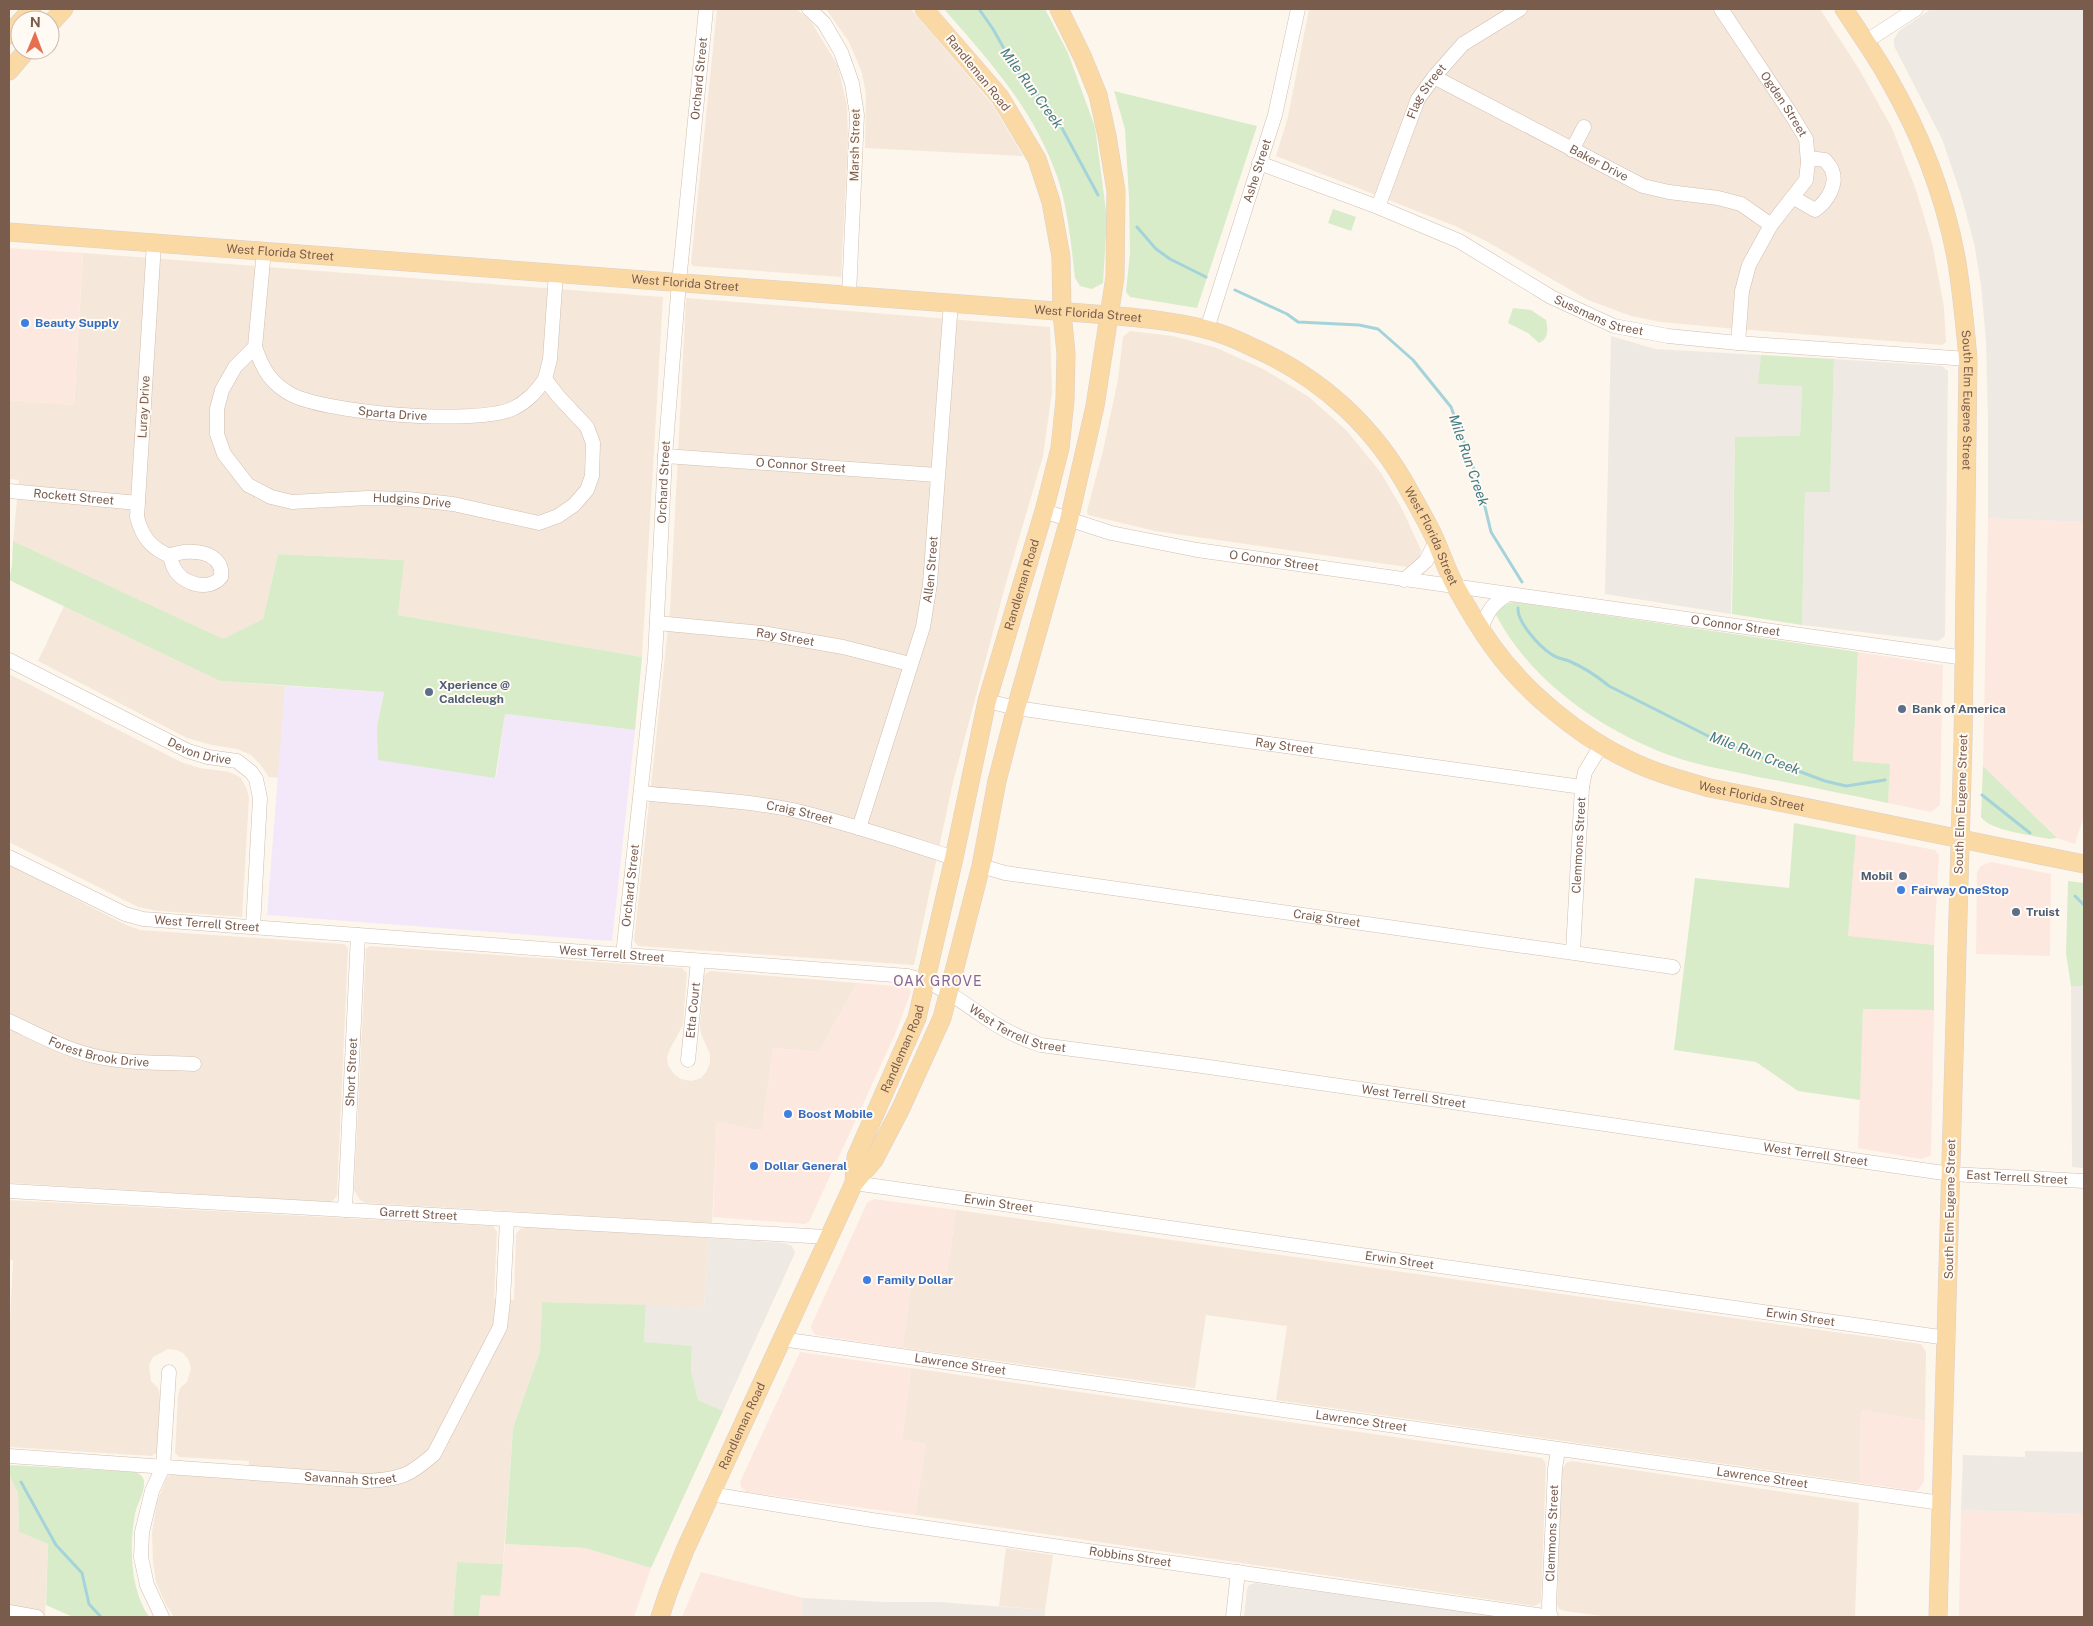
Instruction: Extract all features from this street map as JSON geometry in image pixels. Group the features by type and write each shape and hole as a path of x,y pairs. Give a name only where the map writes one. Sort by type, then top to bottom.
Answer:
{"main road":[{"name":"Randleman Road","path":"854,1182 856,1157 916,1018 927,980 987,701 1044,511 1060,448 1065,400 1066,353 1062,313 1061,256 1051,202 1037,160 1000,97 924,9"},
{"name":"Randleman Road","path":"660,1617 668,1593 710,1494 827,1237 854,1182 874,1160 901,1108 942,1018 950,993 981,866 998,782 1016,708 1069,520 1095,406 1115,276 1116,191 1098,95 1083,58 1059,9"},
{"name":"South Elm Eugene Street","path":"1844,9 1887,76 1907,115 1931,172 1955,255 1963,302 1968,359 1965,658 1938,1617"},
{"path":"9,71 18,60"},
{"name":"West Florida Street","path":"9,232 951,302 1159,320 1207,329 1229,336 1283,361 1329,392 1364,425 1387,453 1410,491 1436,541 1456,587 1494,648 1530,689 1562,719 1628,760 1664,775 1710,788 2084,864"}],"street":[{"name":"Orchard Street","path":"623,955 657,623 665,456 679,282 706,9"},
{"name":"Marsh Street","path":"809,9 824,23 841,52 852,83 857,115 849,295"},
{"name":"Ashe Street","path":"1207,329 1275,115 1298,9"},
{"name":"Flag Street","path":"1378,207 1418,99 1434,77 1463,44 1520,9"},
{"name":"Ogden Street","path":"1721,9 1792,114 1806,139 1808,158 1806,180 1794,198 1771,225 1749,265 1742,291 1738,343"},
{"path":"1865,42 1916,9"},
{"name":"Baker Drive","path":"1434,77 1643,186 1669,192 1718,198 1742,204 1771,225"},
{"path":"1572,150 1584,127"},
{"path":"1794,198 1815,210 1822,205 1834,184 1832,170 1825,160 1808,158"},
{"name":"Sussmans Street","path":"1259,163 1378,207 1459,241 1551,297 1614,326 1668,336 1738,343 1968,359"},
{"name":"Luray Drive","path":"154,243 137,518 144,538 153,547 170,556"},
{"path":"255,347 264,250"},
{"path":"545,378 550,359 556,273"},
{"name":"Allen Street","path":"859,828 923,627 930,584 951,302"},
{"name":"Hudgins Drive","path":"255,347 235,367 222,390 217,409 218,434 224,454 248,485 271,497 292,502 368,498 408,499 453,504 539,523 558,516 574,505 587,490 592,476 593,443 587,427 558,396 545,378"},
{"name":"Sparta Drive","path":"255,347 262,368 272,382 289,394 318,404 360,411 430,417 484,415 510,410 527,401 545,378"},
{"name":"O Connor Street","path":"665,456 937,474"},
{"name":"Rockett Street","path":"9,494 138,503"},
{"name":"O Connor Street","path":"1044,511 1111,533 1197,550 1965,658"},
{"path":"1404,580 1426,561 1436,541"},
{"path":"1481,629 1489,610 1497,601 1508,594"},
{"name":"Ray Street","path":"657,623 762,633 842,647 910,664"},
{"name":"Devon Drive","path":"9,660 188,751 208,757 237,761 251,772 259,788 260,798 253,927"},
{"name":"Ray Street","path":"987,701 1016,708 1582,786"},
{"name":"Clemmons Street","path":"1574,951 1582,786 1585,772 1602,744"},
{"name":"Craig Street","path":"641,793 727,801 792,810 859,828 954,858"},
{"name":"West Terrell Street","path":"9,857 125,914 143,919 908,976 927,980 1015,1036 1040,1045 1347,1086 1951,1174"},
{"name":"Craig Street","path":"981,866 1005,873 1574,951 1673,967"},
{"name":"Short Street","path":"345,1210 358,935"},
{"name":"Etta Court","path":"688,1060 698,961"},
{"name":"Forest Brook Drive","path":"9,1021 74,1051 91,1056 122,1060 194,1064"},
{"name":"East Terrell Street","path":"1951,1174 2084,1181"},
{"name":"Erwin Street","path":"854,1182 1947,1338"},
{"name":"Garrett Street","path":"9,1191 827,1237"},
{"name":"Savannah Street","path":"9,1456 367,1481 397,1479 417,1470 434,1454 500,1327 504,1301 507,1220"},
{"name":"Lawrence Street","path":"781,1339 1941,1503"},
{"path":"162,1617 147,1585 141,1557 142,1532 152,1491 163,1467 169,1372"},
{"name":"Clemmons Street","path":"1550,1617 1555,1469 1558,1450"},
{"name":"Robbins Street","path":"710,1494 872,1520 1550,1617"},
{"path":"1233,1617 1238,1572"},
{"path":"9,1612 37,1617"}],"shaded area":[{"path":"717,9 797,9 812,23 838,66 847,106 848,140 841,277 693,266 691,263"},
{"path":"826,9 911,9 993,105 1023,156 865,148 866,93 861,70 849,42"},
{"path":"1309,9 1820,9 1859,69 1892,128 1916,190 1932,243 1944,307 1946,342 1942,345 1725,328 1661,322 1631,316 1588,300 1486,241 1455,226 1276,156 1288,117"},
{"path":"1931,9 2084,9 2084,522 1988,518 1986,341 1981,285 1974,243 1961,195 1942,139 1894,46 1894,39 1899,31"},
{"path":"9,248 83,253 74,405 9,400"},
{"path":"83,253 663,297 642,657 398,615 403,560 278,554 263,619 223,640 13,541 19,480 9,479 9,400 74,405"},
{"path":"686,298 1050,327 1052,392 1043,456 1006,583 953,782 914,965 638,946 634,941 670,610"},
{"path":"1130,331 1173,336 1217,348 1265,370 1309,397 1347,431 1381,473 1402,509 1421,550 1419,560 1407,567 1155,531 1088,515 1087,511 1103,451 1118,379 1123,337"},
{"path":"1611,336 1655,349 1761,355 1759,384 1802,385 1800,437 1735,437 1731,614 1605,594"},
{"path":"1834,359 1942,366 1948,371 1945,636 1938,641 1802,625 1805,492 1830,492"},
{"path":"1988,518 2084,522 2084,815 2075,844 2057,838 1983,766"},
{"path":"64,606 220,681 285,686 279,778 269,777 251,755 237,749 187,738 38,661"},
{"path":"1858,652 1943,665 1940,805 1931,812 1888,803 1889,764 1853,762"},
{"path":"9,674 181,762 200,768 229,772 240,777 246,787 249,798 242,917 158,911 138,907 9,842"},
{"path":"285,686 384,692 377,727 496,778 505,714 635,730 612,941 267,915"},
{"path":"1856,835 1935,850 1939,855 1934,945 1847,937"},
{"path":"1991,862 2051,874 2050,956 1976,954 1977,873 1981,866"},
{"path":"9,864 124,924 140,930 344,944 348,948 337,1196 331,1202 9,1183"},
{"path":"370,946 682,968 687,973 683,1025 667,1058 668,1065 674,1074 681,1079 691,1081 701,1078 710,1063 710,1054 701,1034 700,1026 704,975 710,971 857,983 819,1052 773,1048 762,1131 717,1122 712,1223 366,1203 360,1200 354,1190 366,949"},
{"path":"857,983 908,987 911,992 896,1032 809,1222 805,1224 713,1217 717,1122 762,1131 773,1048 819,1052"},
{"path":"2071,986 2084,986 2084,1168 2072,1167"},
{"path":"1863,1008 1934,1010 1931,1155 1921,1159 1858,1148"},
{"path":"874,1199 956,1210 946,1279 913,1274 902,1348 816,1335 811,1326 867,1203"},
{"path":"9,1200 493,1226 497,1232 494,1299 514,1300 516,1234 520,1229 527,1227 709,1238 704,1308 542,1302 540,1351 513,1428 503,1564 457,1562 453,1617 174,1617 166,1605 156,1582 153,1562 152,1533 157,1502 167,1477 173,1474 248,1478 249,1461 179,1457 175,1453 178,1396 180,1388 187,1382 191,1368 188,1359 183,1353 168,1349 153,1357 149,1365 151,1381 158,1388 160,1395 157,1452 152,1456 9,1447 9,1340 13,1260 9,1260"},
{"path":"956,1210 1921,1344 1926,1352 1925,1421 1861,1410 1860,1483 1276,1400 1287,1326 1206,1315 1195,1388 902,1348 913,1274 946,1279"},
{"path":"709,1238 785,1243 792,1246 795,1253 723,1411 698,1400 691,1370 692,1346 644,1343 646,1305 704,1308"},
{"path":"800,1352 911,1368 902,1440 926,1444 915,1515 746,1492 741,1487 740,1482"},
{"path":"911,1368 1542,1458 1546,1464 1541,1602 1535,1606 915,1515 926,1444 902,1440"},
{"path":"1861,1410 1925,1421 1924,1481 1919,1489 1915,1491 1860,1483"},
{"path":"2025,1451 2084,1452 2084,1514 1961,1510 1963,1455 2025,1457"},
{"path":"1572,1461 1859,1503 1855,1617 1609,1617 1559,1609 1557,1604 1562,1470 1566,1463"},
{"path":"9,1475 18,1493 19,1532 48,1544 45,1617 9,1617"},
{"path":"1961,1510 2084,1514 2084,1617 1959,1617"},
{"path":"505,1544 585,1548 651,1568 634,1617 479,1617 481,1595 500,1595"},
{"path":"1006,1548 1053,1555 1045,1610 999,1606"},
{"path":"701,1572 803,1598 801,1617 682,1617"},
{"path":"1255,1583 1503,1617 1244,1617 1247,1589 1249,1585"},
{"path":"803,1598 885,1602 939,1602 1045,1610 1045,1617 801,1617"}],"green space":[{"path":"944,9 1045,9 1068,53 1095,127 1107,218 1103,283 1092,289 1080,286 1075,278 1064,201 1047,151 1023,107 1009,87"},
{"path":"1114,91 1257,126 1197,308 1130,297 1126,292 1130,253 1125,129"},
{"path":"1333,209 1356,217 1351,231 1328,223"},
{"path":"1513,308 1531,310 1546,320 1547,333 1545,339 1539,343 1528,333 1508,323"},
{"path":"1761,355 1834,359 1830,492 1805,492 1802,625 1732,614 1735,437 1800,436 1802,386 1758,384"},
{"path":"13,541 223,639 263,619 278,554 404,560 398,615 642,657 635,730 505,714 495,778 378,760 377,727 384,692 220,681 9,580"},
{"path":"1514,602 1858,652 1853,761 1890,764 1888,803 1688,761 1666,754 1616,730 1591,716 1547,681 1510,639 1496,615 1503,606"},
{"path":"1983,766 2057,838 2049,839 2012,832 1986,822 1981,817"},
{"path":"1794,823 1856,835 1848,936 1934,945 1934,1010 1863,1009 1860,1100 1798,1091 1756,1062 1674,1050 1695,878 1789,888"},
{"path":"2068,881 2084,883 2084,986 2071,986 2066,953"},
{"path":"542,1302 646,1305 644,1342 692,1346 691,1370 698,1400 723,1411 651,1568 585,1548 505,1544 513,1428 540,1351"},
{"path":"9,1465 136,1472 142,1477 144,1488 135,1514 132,1554 138,1593 149,1617 73,1617 46,1605 48,1544 19,1532 18,1493 9,1475"},
{"path":"457,1562 503,1564 500,1596 481,1595 479,1617 453,1617"}],"waterway":[{"name":"Mile Run Creek","path":"979,9 993,29 1016,70 1056,117 1098,195"},
{"name":"Mile Run Creek","path":"1137,227 1156,249 1170,259 1206,277"},
{"name":"Mile Run Creek","path":"1235,290 1287,314 1298,322 1359,325 1378,329 1413,360 1451,407 1480,486 1491,532 1522,582"},
{"name":"Mile Run Creek","path":"1518,608 1525,627 1553,655 1579,666 1609,686 1718,741 1825,781 1846,786 1885,780"},
{"name":"Mile Run Creek","path":"1982,795 2030,833"},
{"name":"Mile Run Creek","path":"2075,896 2084,905"},
{"path":"21,1482 56,1545 82,1573 89,1604 101,1617"}],"place":[{"name":"Beauty Supply","path":"25,323"},
{"name":"Xperience @ Caldcleugh","path":"429,692"},
{"name":"Bank of America","path":"1902,709"},
{"name":"Mobil","path":"1903,876"},
{"name":"Fairway OneStop","path":"1901,890"},
{"name":"Truist","path":"2016,912"},
{"name":"Boost Mobile","path":"788,1114"},
{"name":"Dollar General","path":"754,1166"},
{"name":"Family Dollar","path":"867,1280"}],"district":[{"name":"OAK GROVE","path":"938,981"}]}
